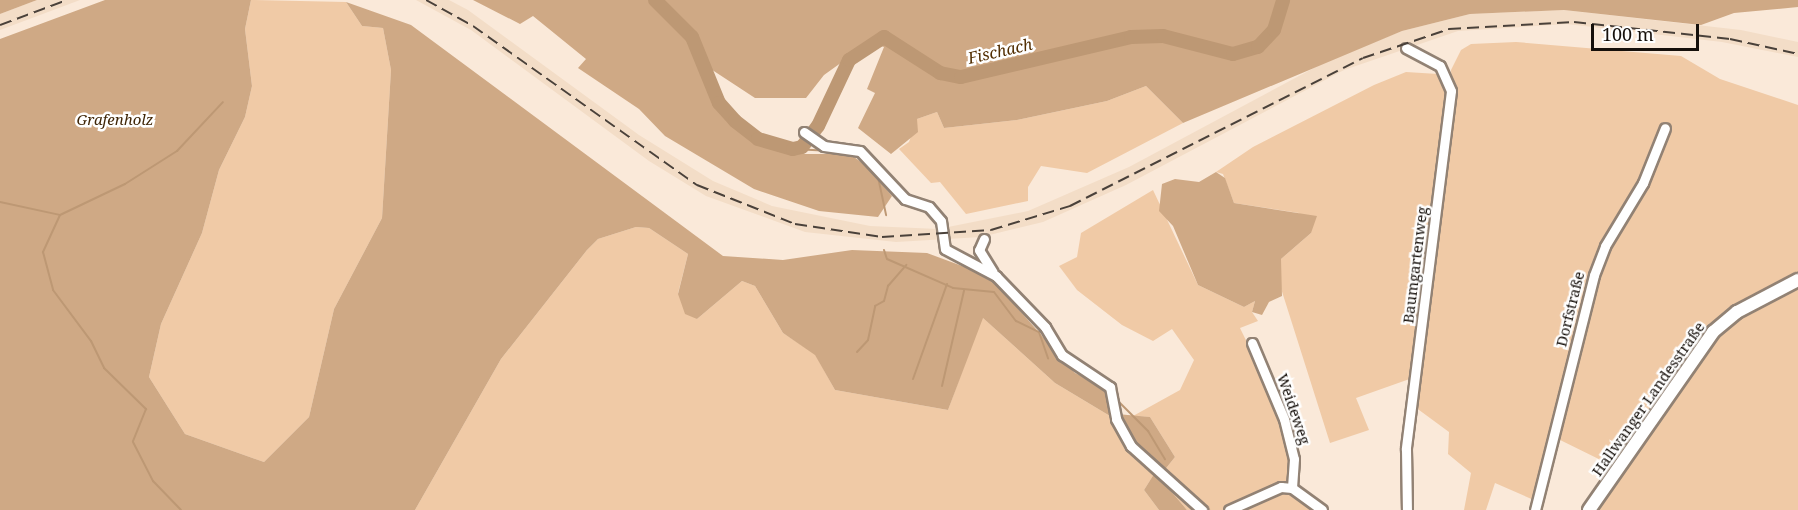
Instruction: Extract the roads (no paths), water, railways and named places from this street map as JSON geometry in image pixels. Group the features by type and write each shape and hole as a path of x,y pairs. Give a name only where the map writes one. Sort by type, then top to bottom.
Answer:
{"street":[{"name":"Baumgartenweg","path":"1406,48 1440,66 1451,91 1406,449 1407,510"},
{"name":"Dorfstraße","path":"1535,510 1594,275 1605,246 1643,183 1665,128"},
{"path":"804,132 814,141 860,151 904,199 934,213 945,249 996,276"},
{"path":"984,239 979,250 996,276 1045,327 1062,355 1110,387 1116,419 1131,446 1202,510"},
{"name":"Hallwanger Landesstraße","path":"1590,508 1713,332 1737,312 1798,280"},
{"name":"Weideweg","path":"1252,343 1284,419 1294,459 1292,488"},
{"path":"1229,510 1272,489 1292,488 1322,510"}],"waterway":[{"name":"Fischach","path":"655,0 692,37 719,103 735,121 758,139 793,149 802,147 818,126 849,60 884,37 940,73 961,77 1131,37 1163,36 1233,54 1258,47 1274,30 1283,0"},
{"path":"60,215 125,184 177,151 223,102"},
{"path":"793,149 832,151"},
{"path":"878,177 886,215"},
{"path":"0,202 60,215 43,252 53,290 91,341 104,368 146,409 133,442 153,481 181,510"},
{"path":"884,250 887,259 953,288 994,292 1016,321 1039,332 1048,358"},
{"path":"857,352 868,340 875,306 884,301 888,286 906,265"},
{"path":"913,379 947,284"},
{"path":"942,386 964,291"},
{"path":"1115,398 1148,431 1165,459"}],"railway":[{"path":"0,25 67,0"},
{"path":"426,0 473,26 697,185 795,224 882,237 991,230 1070,206 1363,58 1449,29 1574,22 1730,39 1798,54"}],"park label":[{"name":"Grafenholz","path":"115,120"}]}
